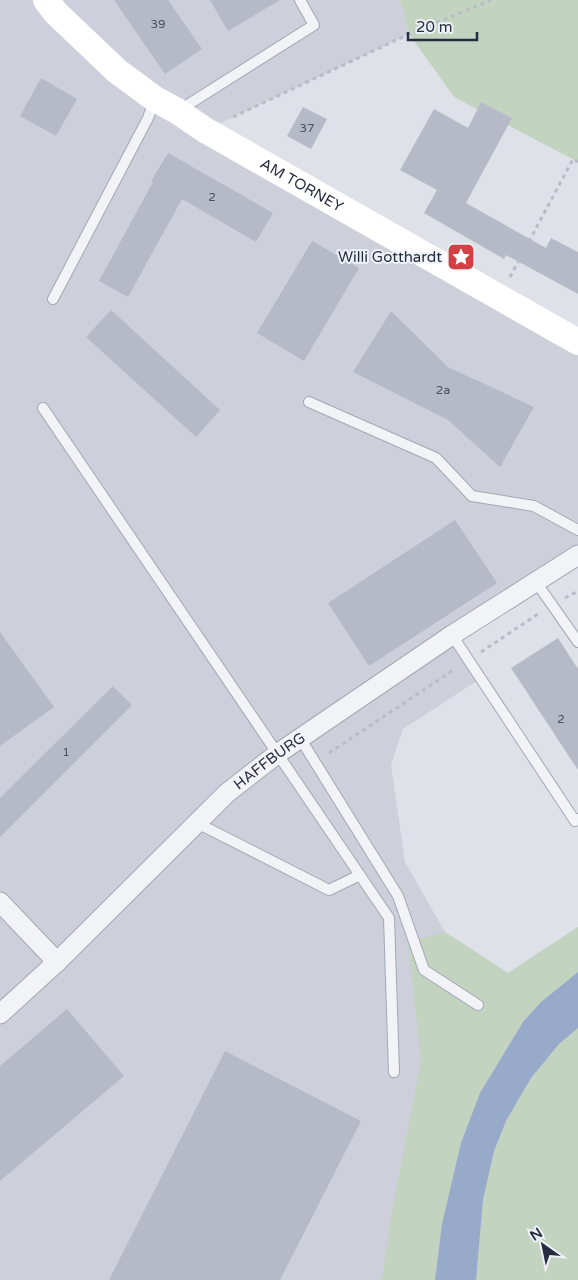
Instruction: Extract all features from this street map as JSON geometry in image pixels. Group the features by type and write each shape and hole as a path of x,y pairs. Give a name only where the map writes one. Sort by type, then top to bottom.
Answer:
{"street":[{"name":"AM TORNEY","path":"46,0 117,71 166,105 205,130 578,342"},
{"name":"HAFFBURG","path":"0,1014 57,962 228,793 277,754 452,635 578,555"},
{"path":"0,902 57,962"}],"lane":[{"path":"53,299 148,118 166,105 314,25 300,0"},
{"path":"309,402 436,458 472,496 534,506 578,530"},
{"path":"43,408 389,918 394,1072"},
{"path":"536,582 578,642"},
{"path":"452,635 575,821 578,819"},
{"path":"300,738 398,896 424,970 478,1005"},
{"path":"197,823 329,890 360,875"}],"path":[{"path":"205,130 409,34 492,0"},
{"path":"499,297 573,159 578,162"},
{"path":"315,762 552,605 578,591"}],"shaded area":[{"path":"0,0 400,0 409,34 206,130 578,342 578,555 452,635 480,679 403,729 391,765 405,862 445,932 508,973 578,927 578,1280 0,1280"}],"green space":[{"path":"400,0 578,0 578,162 454,97 409,34"},
{"path":"578,927 578,972 541,1002 523,1022 480,1093 461,1143 442,1224 435,1280 382,1280 391,1217 421,1061 408,942 445,932 508,973"},
{"path":"578,1028 578,1280 476,1280 483,1200 494,1151 506,1121 531,1078 559,1044"}],"water":[{"path":"578,972 578,1028 559,1044 531,1078 506,1121 494,1151 483,1200 476,1280 435,1280 442,1224 461,1143 480,1093 523,1022 541,1002"}],"building":[{"path":"114,0 168,0 202,49 165,74"},
{"path":"210,0 280,0 228,31"},
{"path":"41,78 77,99 56,136 20,116"},
{"path":"481,102 512,118 466,203 546,248 551,238 578,252 578,294 506,255 504,259 424,213 437,190 400,170 434,109 468,128"},
{"path":"303,107 327,119 311,149 287,136"},
{"path":"168,153 273,213 256,242 182,199 128,297 99,281 153,182 151,181"},
{"path":"312,241 359,268 304,361 257,333"},
{"path":"111,310 220,410 196,437 86,337"},
{"path":"391,311 448,367 534,407 500,467 448,420 353,372"},
{"path":"455,520 497,583 369,666 328,603"},
{"path":"0,632 54,707 0,746"},
{"path":"558,638 578,669 578,770 511,668"},
{"path":"113,686 132,705 0,837 0,798"},
{"path":"67,1009 124,1076 0,1181 0,1066"},
{"path":"225,1051 361,1121 280,1280 109,1280"}],"place":[{"name":"Willi Gotthardt","path":"461,257"}]}
